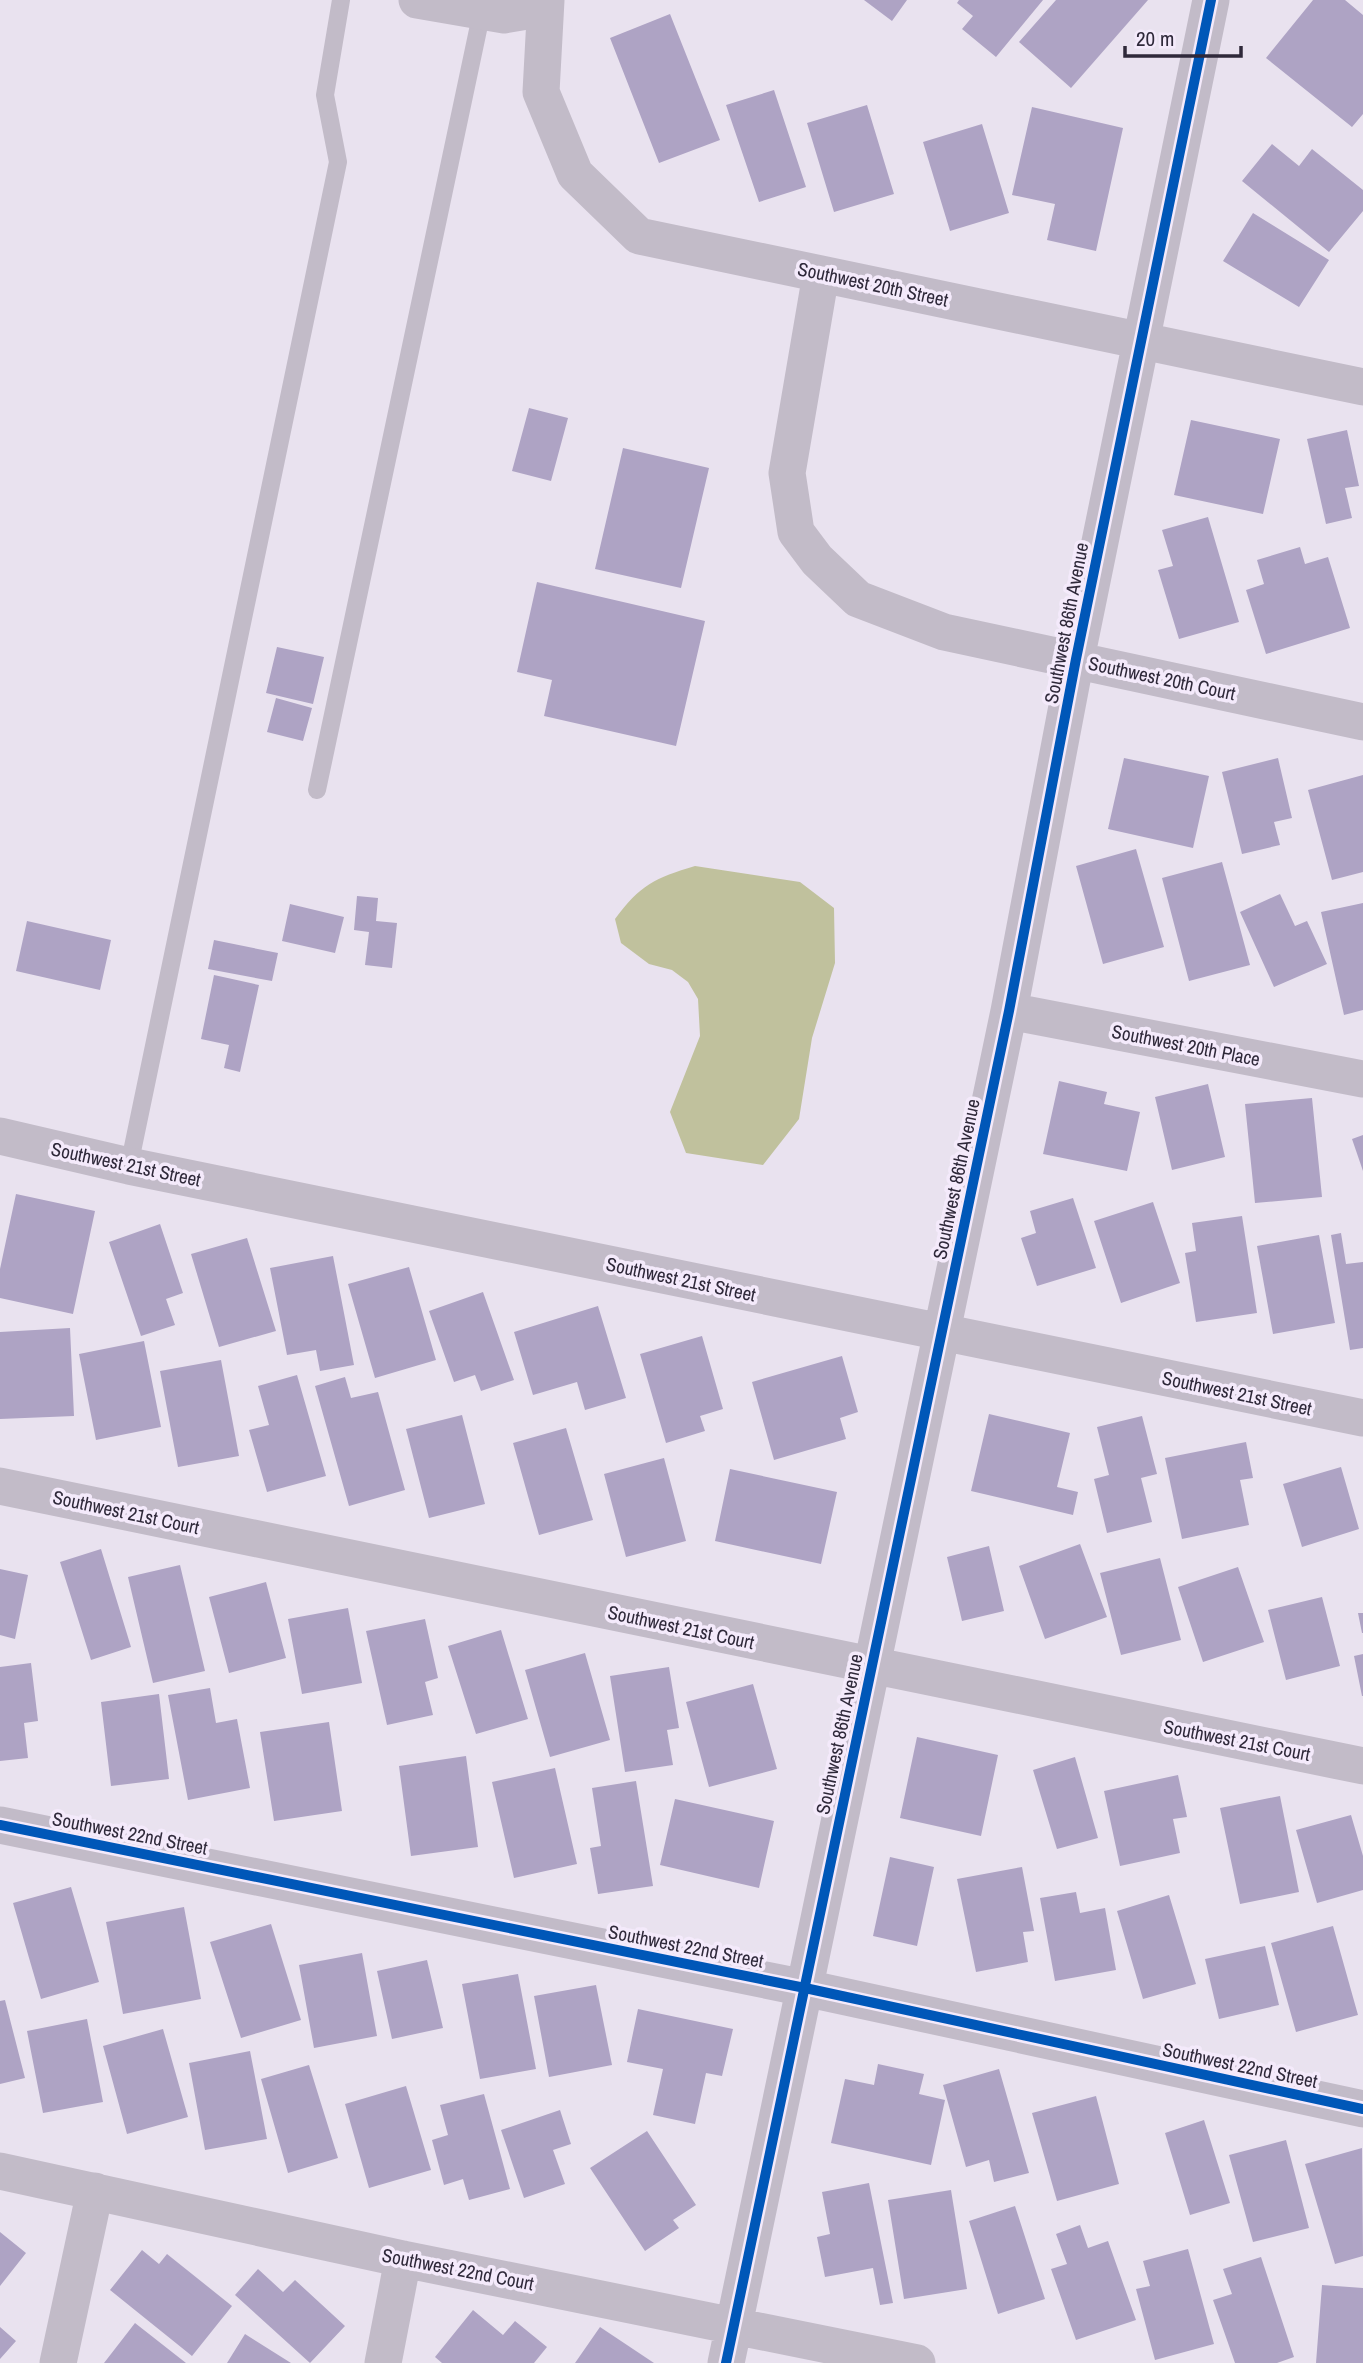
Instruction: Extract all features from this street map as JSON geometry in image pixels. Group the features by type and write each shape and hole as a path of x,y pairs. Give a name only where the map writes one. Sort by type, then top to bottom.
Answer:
{"street":[{"path":"417,0 504,15 545,4"},
{"name":"Southwest 86th Avenue","path":"726,2363 1009,1011 1076,659 1211,0"},
{"name":"Southwest 20th Street","path":"545,4 541,92 575,174 639,236 1363,387"},
{"name":"Southwest 20th Court","path":"821,274 787,472 796,532 817,560 858,599 944,632 1363,722"},
{"name":"Southwest 20th Place","path":"1009,1011 1363,1079"},
{"name":"Southwest 21st Street","path":"0,1136 129,1166 1363,1418"},
{"name":"Southwest 21st Court","path":"0,1486 870,1667 1363,1766"},
{"name":"Southwest 22nd Street","path":"0,1825 805,1989 1363,2109"},
{"name":"Southwest 22nd Court","path":"0,2171 403,2259 917,2363"},
{"path":"58,2363 95,2191"},
{"path":"383,2363 403,2259"}],"lane":[{"path":"129,1166 338,162 325,95 341,0"},
{"path":"317,790 482,11"}],"shaded area":[{"path":"695,866 800,882 834,908 835,963 812,1038 799,1119 763,1165 686,1153 670,1112 700,1036 698,999 688,982 672,970 649,964 621,943 615,919 632,898 649,884"}],"building":[{"path":"864,0 907,0 892,21"},
{"path":"959,0 1043,0 996,57 962,29 973,16 957,3"},
{"path":"1056,0 1148,0 1071,88 1019,42"},
{"path":"1313,0 1345,0 1363,15 1363,114 1352,127 1266,58"},
{"path":"670,14 720,140 659,163 610,38"},
{"path":"774,90 806,187 759,202 726,105"},
{"path":"867,105 894,194 834,212 807,123"},
{"path":"1032,107 1123,128 1096,251 1047,240 1055,204 1012,195"},
{"path":"982,124 1009,213 950,231 923,142"},
{"path":"1272,144 1299,166 1312,149 1363,190 1363,211 1329,252 1242,181"},
{"path":"1253,213 1329,260 1299,307 1223,261"},
{"path":"529,408 568,418 551,481 512,471"},
{"path":"1191,420 1280,439 1263,514 1174,495"},
{"path":"1347,430 1359,486 1345,488 1352,518 1326,524 1307,439"},
{"path":"623,448 709,468 681,588 595,569"},
{"path":"1208,517 1239,622 1179,639 1158,570 1173,566 1162,530"},
{"path":"1300,547 1305,564 1328,557 1350,628 1266,654 1246,590 1264,584 1257,560"},
{"path":"537,582 705,621 676,746 544,716 552,680 517,672"},
{"path":"277,647 324,657 313,704 266,693"},
{"path":"276,698 312,708 303,741 267,732"},
{"path":"1124,758 1209,776 1193,848 1108,829"},
{"path":"1278,758 1292,818 1274,822 1280,845 1242,854 1222,772"},
{"path":"1363,775 1363,872 1332,880 1308,790"},
{"path":"1136,849 1164,947 1103,964 1076,866"},
{"path":"1222,862 1250,965 1189,981 1162,878"},
{"path":"1280,894 1295,926 1307,921 1327,964 1274,987 1240,912"},
{"path":"357,896 378,898 376,921 397,923 392,968 365,965 369,932 354,930"},
{"path":"1363,903 1363,1010 1344,1015 1321,912"},
{"path":"290,904 344,917 335,953 282,941"},
{"path":"27,921 111,940 100,990 16,971"},
{"path":"214,940 278,953 272,981 208,969"},
{"path":"214,975 259,985 240,1072 224,1068 229,1045 201,1039"},
{"path":"1059,1081 1107,1092 1104,1104 1140,1112 1127,1171 1043,1154"},
{"path":"1208,1084 1225,1157 1172,1170 1155,1097"},
{"path":"1312,1098 1322,1197 1255,1203 1245,1104"},
{"path":"1363,1135 1363,1171 1352,1139"},
{"path":"16,1194 95,1211 73,1314 0,1298 0,1269"},
{"path":"1073,1198 1096,1268 1037,1286 1021,1238 1036,1233 1030,1211"},
{"path":"1153,1202 1180,1283 1121,1303 1094,1221"},
{"path":"1242,1216 1257,1313 1196,1322 1185,1253 1196,1251 1192,1223"},
{"path":"160,1224 183,1293 166,1299 175,1325 141,1336 109,1242"},
{"path":"1341,1233 1346,1264 1363,1262 1363,1348 1350,1350 1331,1235"},
{"path":"1319,1235 1335,1323 1273,1334 1257,1246"},
{"path":"247,1238 276,1331 219,1347 191,1254"},
{"path":"333,1256 354,1365 320,1371 316,1350 287,1355 270,1268"},
{"path":"409,1267 436,1360 375,1378 348,1284"},
{"path":"483,1292 514,1380 481,1391 475,1375 454,1382 429,1311"},
{"path":"598,1306 626,1398 585,1410 577,1382 533,1395 514,1332"},
{"path":"70,1328 74,1416 0,1419 0,1332"},
{"path":"702,1336 723,1409 700,1416 705,1431 666,1443 640,1354"},
{"path":"144,1341 161,1427 96,1440 79,1354"},
{"path":"842,1356 858,1412 840,1418 846,1439 774,1460 752,1382"},
{"path":"221,1360 239,1456 178,1467 160,1371"},
{"path":"297,1375 326,1476 267,1492 249,1430 269,1425 258,1386"},
{"path":"345,1377 351,1398 378,1392 405,1490 349,1506 315,1386"},
{"path":"989,1414 1070,1433 1057,1487 1078,1492 1073,1515 971,1491"},
{"path":"462,1415 485,1504 429,1518 406,1429"},
{"path":"1142,1416 1157,1474 1141,1478 1152,1522 1107,1533 1094,1479 1109,1475 1097,1427"},
{"path":"566,1428 593,1520 539,1535 513,1443"},
{"path":"1246,1442 1253,1478 1240,1480 1249,1525 1182,1539 1165,1458"},
{"path":"664,1458 686,1541 626,1557 604,1474"},
{"path":"1341,1467 1359,1529 1302,1547 1283,1484"},
{"path":"730,1469 837,1492 821,1564 715,1541"},
{"path":"1080,1544 1107,1617 1045,1639 1019,1566"},
{"path":"989,1546 1004,1611 962,1621 947,1557"},
{"path":"101,1549 131,1647 91,1660 60,1562"},
{"path":"1160,1558 1181,1640 1121,1655 1100,1573"},
{"path":"180,1565 205,1671 153,1683 128,1577"},
{"path":"1238,1567 1264,1642 1203,1662 1178,1587"},
{"path":"0,1569 28,1575 15,1639 0,1635"},
{"path":"266,1582 286,1658 229,1673 209,1597"},
{"path":"1322,1597 1340,1666 1286,1680 1268,1610"},
{"path":"348,1608 362,1683 302,1694 288,1619"},
{"path":"1358,1613 1363,1613 1363,1633 1362,1633"},
{"path":"425,1619 438,1678 425,1682 433,1715 387,1725 366,1631"},
{"path":"501,1630 528,1719 476,1734 448,1646"},
{"path":"585,1653 610,1740 550,1757 525,1670"},
{"path":"1363,1654 1363,1696 1362,1696 1354,1656"},
{"path":"31,1663 38,1721 24,1723 28,1758 0,1761 0,1667"},
{"path":"669,1667 679,1728 667,1730 673,1765 625,1772 610,1676"},
{"path":"753,1684 777,1769 709,1787 686,1702"},
{"path":"210,1688 216,1723 237,1719 250,1788 188,1800 168,1695"},
{"path":"159,1694 169,1779 111,1786 101,1702"},
{"path":"329,1722 342,1811 274,1821 260,1732"},
{"path":"917,1737 998,1755 981,1836 900,1818"},
{"path":"466,1756 478,1847 411,1856 399,1766"},
{"path":"1075,1757 1098,1838 1057,1849 1033,1770"},
{"path":"555,1768 577,1864 514,1878 492,1782"},
{"path":"1178,1775 1187,1817 1173,1819 1180,1853 1120,1866 1104,1791"},
{"path":"636,1781 653,1886 598,1894 590,1848 601,1846 592,1788"},
{"path":"1280,1796 1299,1892 1240,1904 1220,1808"},
{"path":"675,1799 774,1821 759,1888 660,1865"},
{"path":"1351,1815 1363,1856 1363,1890 1317,1903 1296,1830"},
{"path":"890,1857 934,1867 917,1946 873,1936"},
{"path":"1022,1867 1034,1931 1023,1932 1028,1962 976,1972 957,1879"},
{"path":"71,1887 99,1982 41,1999 13,1903"},
{"path":"1076,1892 1080,1913 1105,1908 1116,1970 1055,1981 1040,1898"},
{"path":"1169,1895 1196,1984 1143,1999 1117,1911"},
{"path":"184,1907 201,1999 123,2014 106,1922"},
{"path":"271,1924 301,2020 241,2038 210,1942"},
{"path":"1333,1926 1358,2015 1296,2032 1271,1943"},
{"path":"1265,1946 1279,2005 1219,2019 1205,1959"},
{"path":"362,1953 377,2036 314,2048 299,1965"},
{"path":"427,1960 443,2028 392,2039 377,1971"},
{"path":"518,1974 536,2069 480,2079 462,1984"},
{"path":"596,1985 612,2065 549,2077 534,1996"},
{"path":"5,2000 25,2078 0,2084 0,2001"},
{"path":"638,2009 733,2029 722,2076 706,2073 695,2124 653,2115 663,2069 627,2062"},
{"path":"87,2019 103,2102 43,2113 27,2031"},
{"path":"163,2029 188,2117 127,2134 103,2046"},
{"path":"250,2051 267,2139 205,2150 189,2063"},
{"path":"878,2064 924,2074 919,2094 945,2100 931,2165 831,2143 845,2079 874,2085"},
{"path":"309,2065 338,2158 288,2173 261,2079"},
{"path":"999,2069 1029,2173 994,2182 989,2160 966,2167 943,2085"},
{"path":"406,2086 431,2170 369,2188 345,2104"},
{"path":"484,2094 510,2189 469,2200 463,2179 444,2185 432,2140 448,2135 440,2105"},
{"path":"1096,2096 1119,2184 1057,2201 1032,2113"},
{"path":"560,2110 571,2144 553,2150 565,2184 524,2198 501,2130"},
{"path":"1204,2120 1230,2203 1190,2215 1165,2133"},
{"path":"647,2131 696,2205 673,2220 679,2228 645,2251 590,2168"},
{"path":"1286,2140 1309,2228 1253,2242 1229,2155"},
{"path":"1362,2148 1363,2256 1335,2264 1305,2164"},
{"path":"869,2183 893,2303 880,2305 873,2268 825,2277 817,2237 830,2234 822,2192"},
{"path":"951,2190 967,2289 904,2299 888,2200"},
{"path":"1015,2206 1045,2299 998,2314 969,2221"},
{"path":"1080,2225 1088,2248 1108,2241 1136,2320 1076,2340 1051,2269 1067,2264 1056,2234"},
{"path":"0,2232 26,2253 0,2286"},
{"path":"1188,2249 1214,2344 1155,2360 1136,2289 1150,2286 1143,2261"},
{"path":"142,2250 159,2264 167,2254 232,2306 192,2356 110,2290"},
{"path":"1261,2257 1294,2357 1277,2363 1235,2363 1213,2300 1232,2294 1223,2269"},
{"path":"258,2269 283,2292 295,2280 345,2326 310,2363 235,2295"},
{"path":"1322,2285 1363,2288 1363,2363 1316,2363"},
{"path":"473,2310 503,2335 515,2321 547,2347 534,2363 442,2363 435,2357"},
{"path":"135,2323 186,2363 104,2363"},
{"path":"0,2327 16,2341 0,2359"},
{"path":"600,2327 654,2363 575,2363"},
{"path":"245,2334 291,2363 227,2363"}],"cycle path":[{"path":"726,2363 1009,1011 1076,659 1211,0"},
{"path":"0,1825 805,1988 1363,2109"}]}
